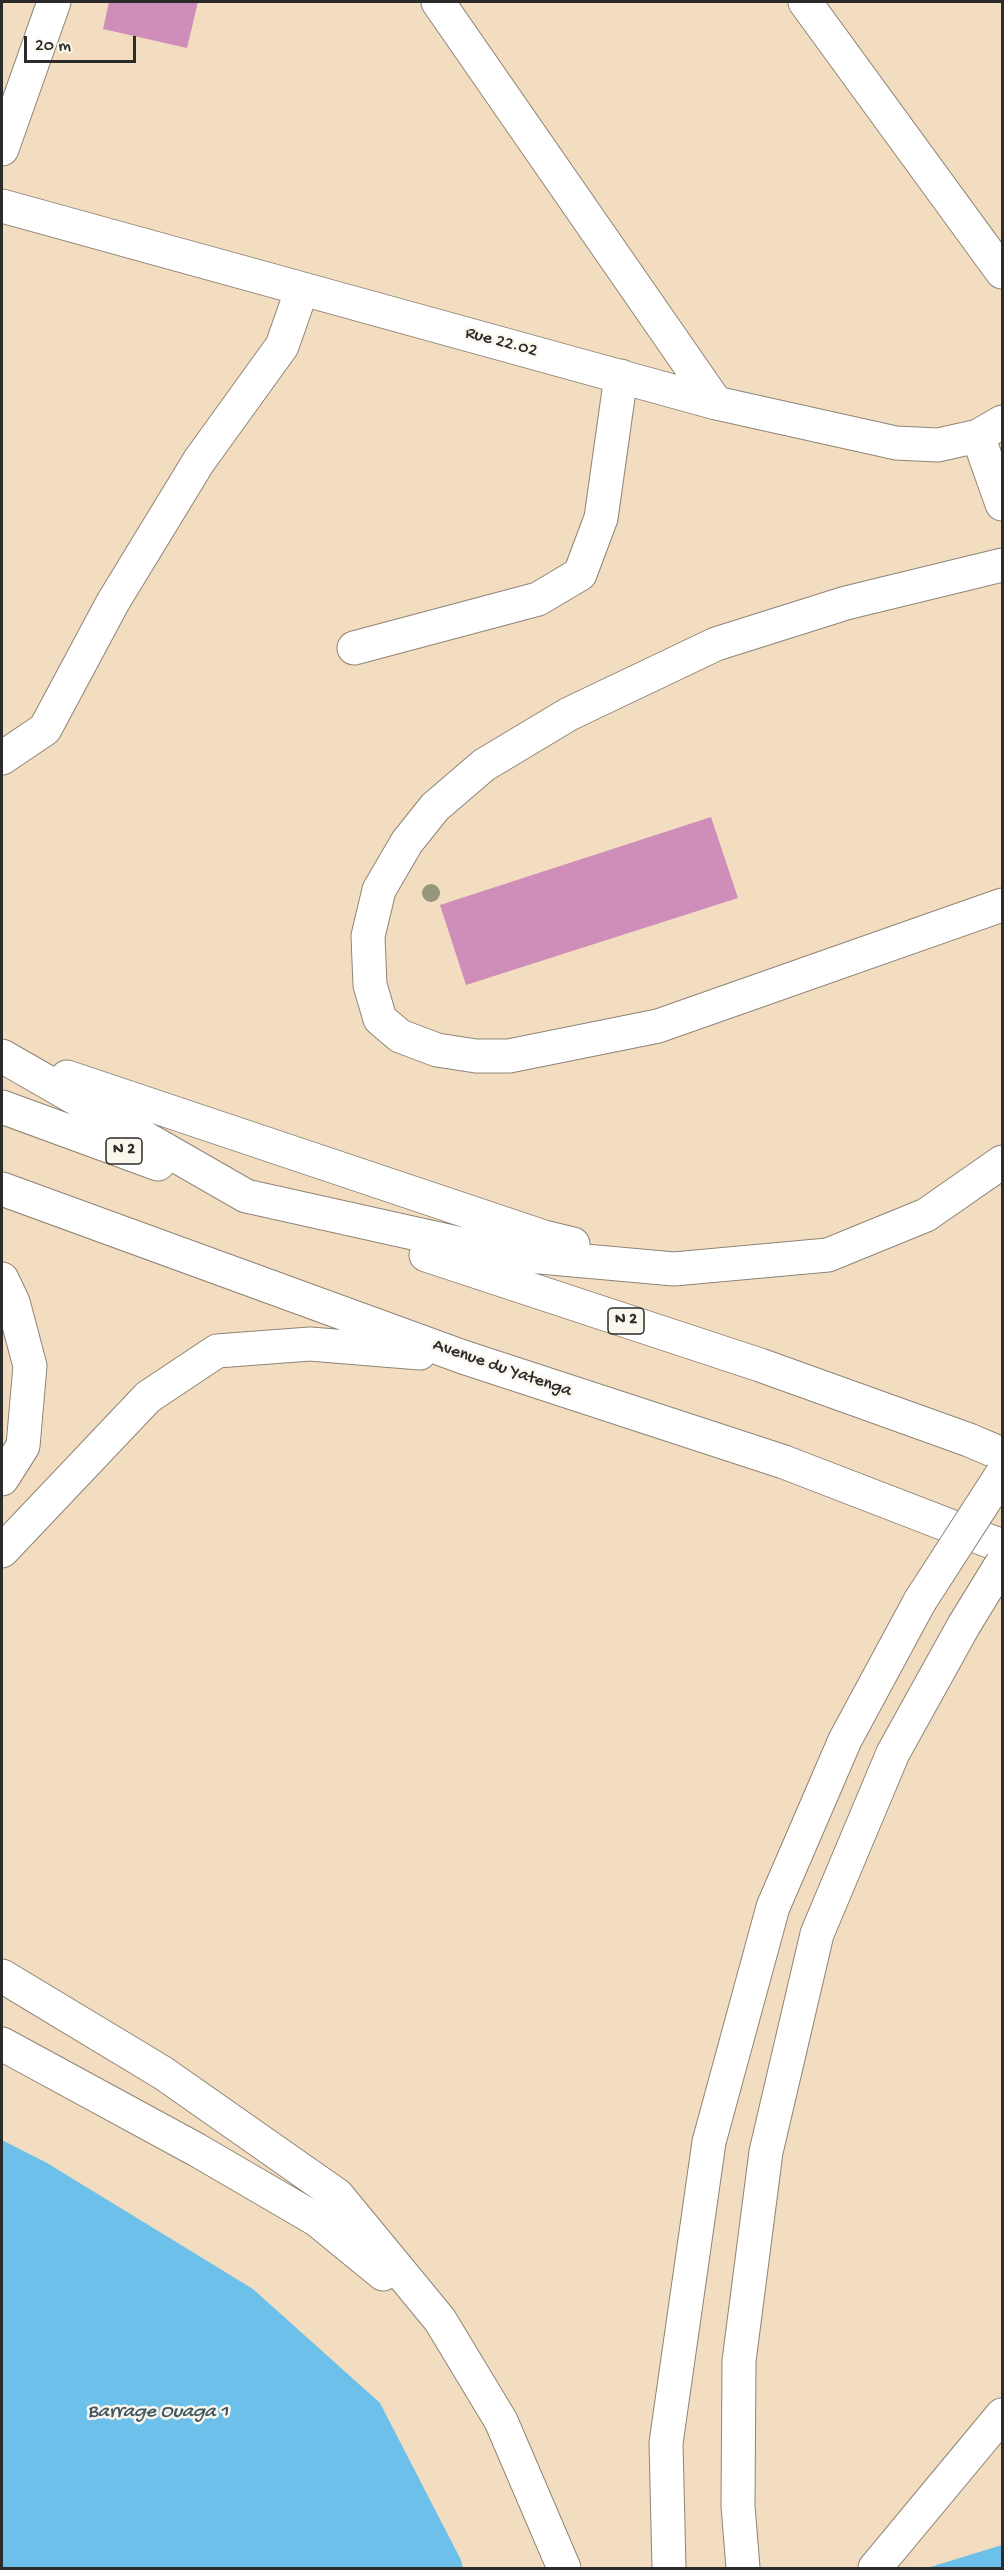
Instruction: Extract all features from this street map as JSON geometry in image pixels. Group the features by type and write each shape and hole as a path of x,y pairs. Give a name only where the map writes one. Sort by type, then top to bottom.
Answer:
{"main road":[{"path":"2,148 54,2"},
{"path":"438,2 716,403"},
{"path":"805,2 1002,272"},
{"name":"Rue 22.02","path":"2,206 716,403 896,443 938,445 990,429"},
{"path":"2,758 45,729 113,602 193,471 282,345 302,288"},
{"path":"354,648 538,599 580,574 601,518 621,376"},
{"path":"990,429 1002,504"},
{"path":"1002,565 846,603 716,644 569,714 484,765 435,807 407,842 379,890 368,936 370,985 380,1019 400,1036 437,1050 476,1056 509,1056 658,1026 1002,905"},
{"path":"2,1056 246,1196 507,1254 674,1269 828,1255 926,1215 1002,1162"},
{"path":"2,1056 544,1237 674,1269"},
{"name":"N 2","path":"2,1107 246,1196 760,1365 1002,1454"},
{"name":"Avenue du Yatenga","path":"2,1189 463,1357 784,1462 1002,1546"},
{"path":"2,1279 13,1302 30,1366 23,1446 2,1479"},
{"path":"2,1551 148,1397 217,1351 310,1344 463,1357"},
{"path":"669,2568 666,2443 709,2142 773,1907 845,1740 920,1601 1002,1474"},
{"path":"743,2568 738,2506 739,2361 766,2152 817,1934 893,1753 964,1624 1002,1564 909,1510"},
{"path":"2,1976 163,2073 337,2195 440,2320 501,2421 564,2568"},
{"path":"2,2044 197,2150 317,2220 440,2320"},
{"path":"875,2568 1002,2415"}],"water":[{"name":"Barrage Ouaga 1","path":"2,2140 47,2163 253,2289 380,2403 461,2560 463,2568 2,2568"},
{"path":"1002,2545 1002,2568 927,2568"}],"building":[{"path":"109,2 198,2 187,48 103,29"},
{"path":"711,817 738,898 466,985 440,905"}]}
